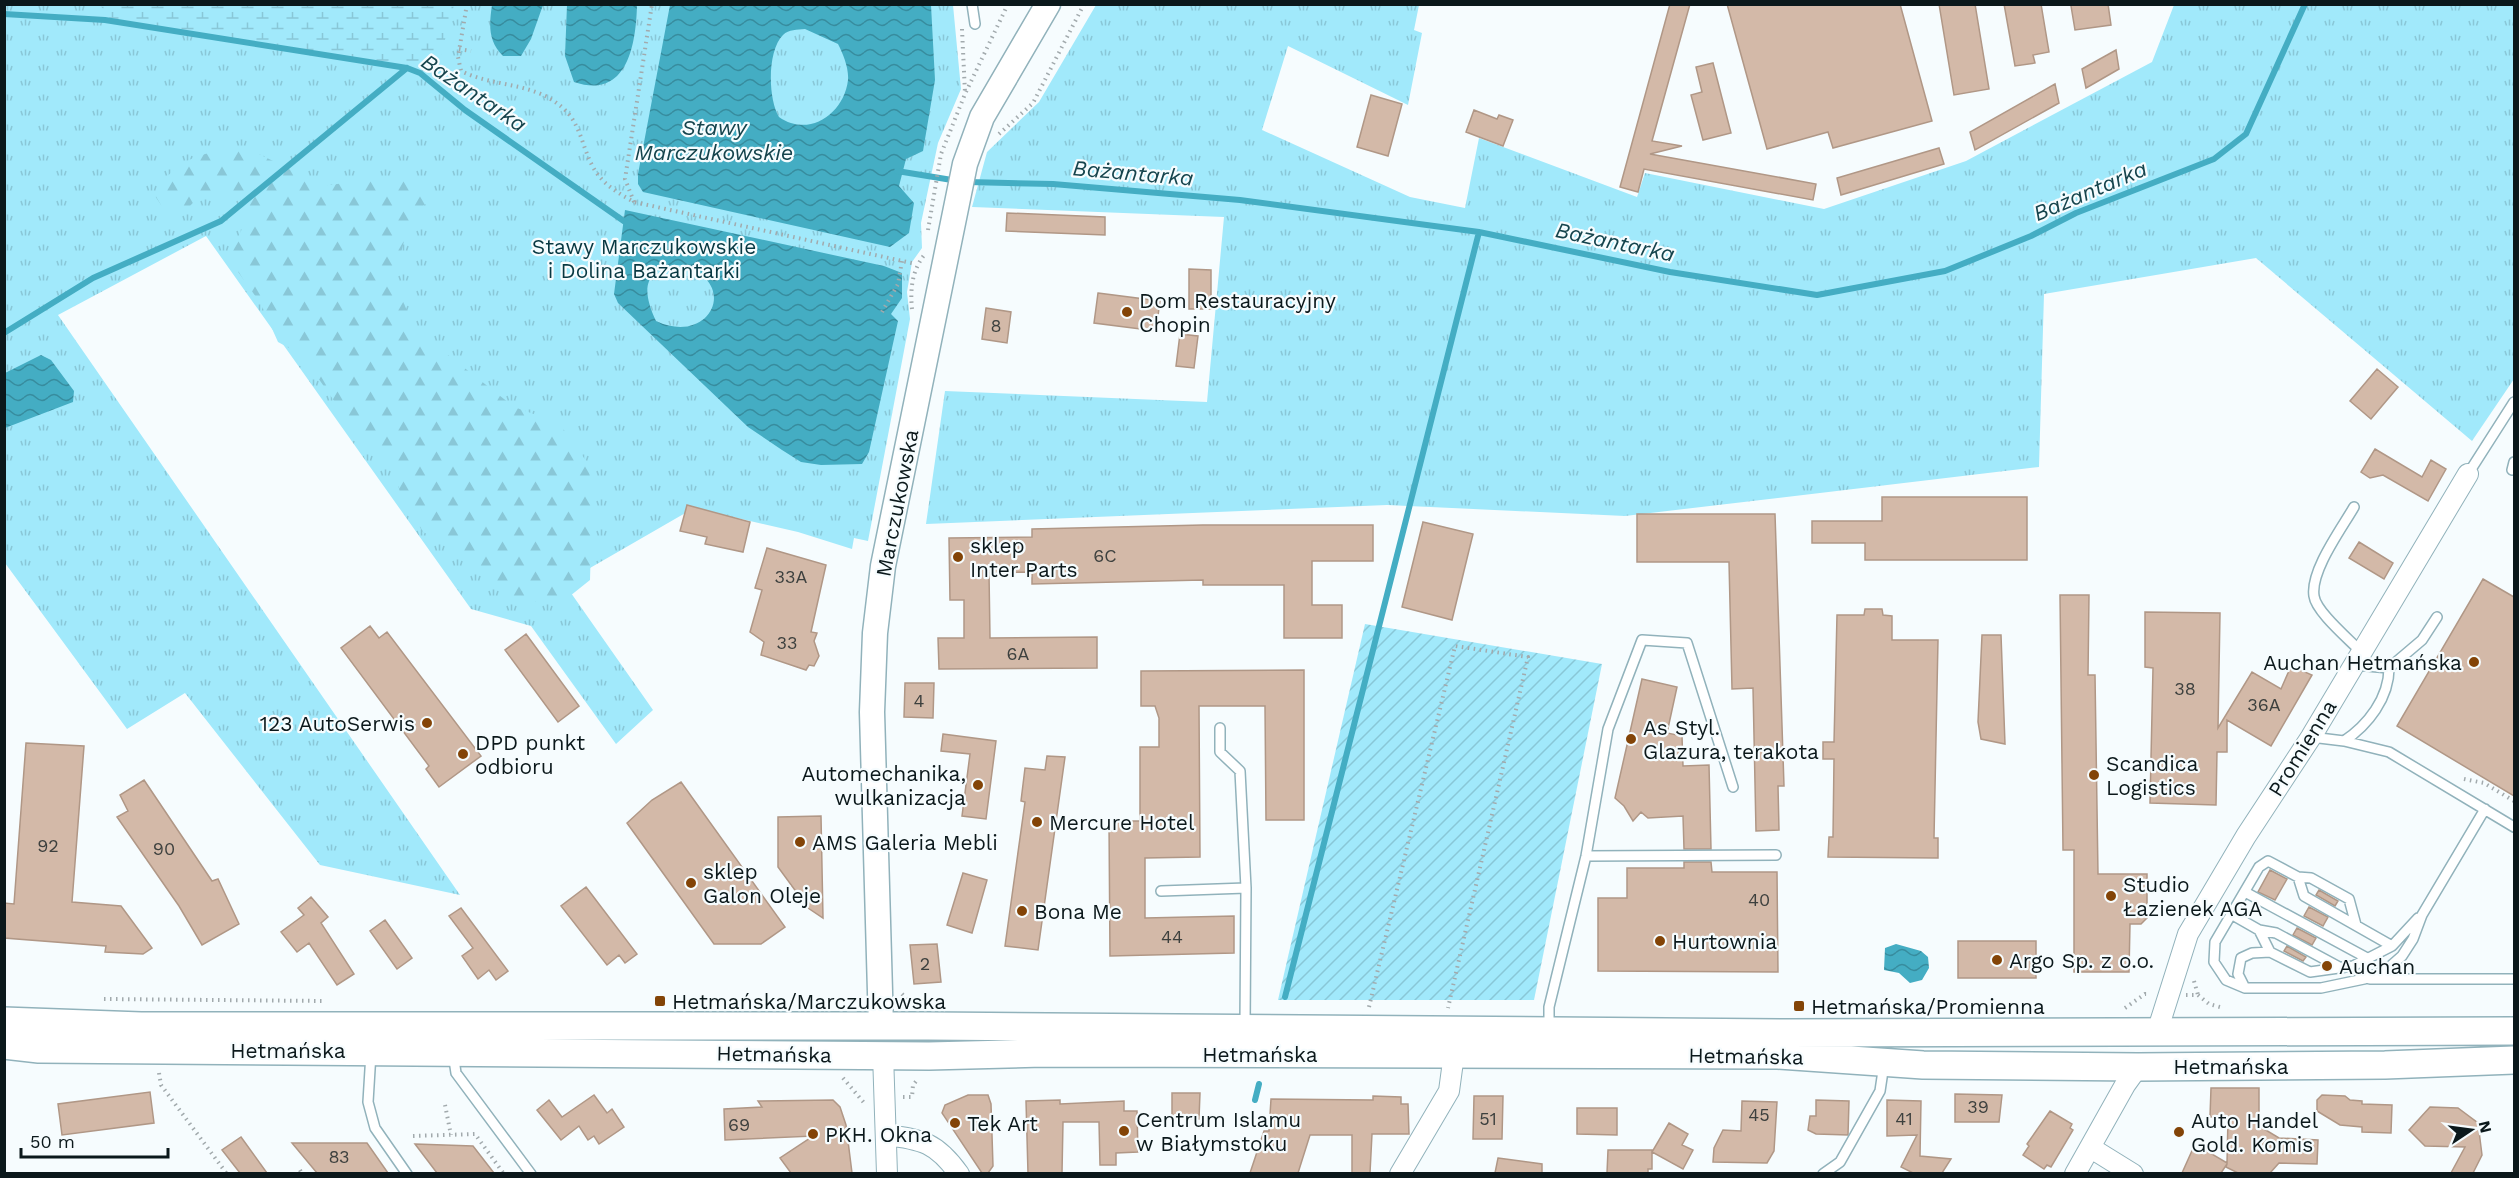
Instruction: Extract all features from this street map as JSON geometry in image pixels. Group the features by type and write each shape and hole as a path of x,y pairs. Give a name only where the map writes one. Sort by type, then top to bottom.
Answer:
{"main road":[{"name":"Hetmańska","path":"4,1021 39,1036 371,1051 994,1054 1450,1042 1778,1055 1884,1063 2030,1066 2385,1065 2514,1060"},
{"name":"Hetmańska","path":"4,1045 39,1036 772,1027 1367,1030 1450,1042 1549,1031 2514,1031"},
{"path":"772,1027 779,1033 781,1042 773,1054"},
{"path":"881,1027 883,1054"},
{"path":"994,1054 988,1046 986,1037 995,1027"},
{"path":"2023,1032 2033,1038 2038,1049 2030,1066"},
{"path":"2138,1067 2157,1032"},
{"path":"2249,1032 2240,1046 2244,1061 2251,1066"}],"street":[{"name":"Marczukowska","path":"881,1027 872,712 876,622 883,566 944,204 965,164 989,103 1048,4"},
{"name":"Promienna","path":"2157,1032 2188,934 2246,837 2311,737 2468,474"},
{"path":"1400,1173 1449,1091 1450,1042"},
{"path":"883,1054 887,1173"},
{"path":"2075,1173 2091,1149 2125,1085 2138,1067"},
{"path":"886,1135 913,1139 942,1151 959,1173"},
{"path":"2091,1149 2133,1173"}],"lane":[{"path":"972,4 975,24"},
{"path":"2468,474 2514,402"},
{"path":"2354,507 2315,575 2314,597 2358,659 2389,668"},
{"path":"2344,741 2367,723 2385,691 2389,668 2422,640 2437,616"},
{"path":"1549,1031 1549,1007 1586,856 1608,729 1642,640 1687,643 1733,787"},
{"path":"1220,728 1220,752 1240,771 1246,888 1245,1030"},
{"path":"2311,737 2344,741 2389,752 2514,827"},
{"path":"2356,925 2349,899 2311,878 2298,877 2268,861 2259,867 2215,942 2214,962 2226,980 2245,988 2321,988 2364,979 2386,970 2402,957 2413,939 2422,915 2485,809"},
{"path":"1586,856 1776,855"},
{"path":"2298,877 2304,896 2392,946"},
{"path":"1161,891 1246,888"},
{"path":"2245,892 2367,958"},
{"path":"2231,914 2259,930 2277,933 2341,968"},
{"path":"2245,988 2238,974 2241,958 2252,953 2270,952 2310,972 2353,966 2392,946 2422,915"},
{"path":"2259,930 2270,952"},
{"path":"2364,979 2514,979"},
{"path":"371,1051 368,1102 375,1128 407,1173"},
{"path":"453,1051 456,1073 531,1173"},
{"path":"1823,1173 1840,1162 1880,1091 1884,1063"}],"path":[{"path":"467,4 457,64 461,71 530,88 547,95 565,110 577,126 593,167 614,191 634,202 916,264"},
{"path":"634,202 624,180 652,4"},
{"path":"944,204 941,154 965,94 1008,4"},
{"path":"992,142 1033,103 1084,4"},
{"path":"962,24 965,94"},
{"path":"459,49 471,51"},
{"path":"913,314 910,294 916,264 931,247"},
{"path":"882,312 898,284 902,261"},
{"path":"1367,1030 1370,1000 1455,646 1528,657 1449,1000 1450,1042"},
{"path":"899,989 907,999 928,1000"},
{"path":"159,1070 161,1085 227,1173"},
{"path":"885,1098 912,1097 913,1085 921,1077"},
{"path":"446,1105 451,1135"},
{"path":"413,1136 475,1134 504,1173"}],"green space":[{"name":"Stawy Marczukowskie i Dolina Bażantarki","path":"4,5 953,5 961,89 938,143 921,223 922,248 912,262 907,292 910,319 868,541 854,538 852,549 798,532 694,508 564,583 653,710 616,744 531,626 471,609 206,236 58,315 460,895 320,865 185,693 127,729 5,563"},
{"path":"100,5 454,5 441,55 427,77 404,66 111,20"},
{"path":"1096,5 1419,5 1414,30 1422,33 1408,105 1288,46 1262,130 1410,197 1465,208 1479,138 1637,197 1645,173 1824,209 1966,161 2152,62 2174,5 2514,5 2514,379 2472,441 2256,258 2044,294 2039,467 1625,516 1387,505 926,524 945,391 1207,402 1224,217 972,207 987,152 1039,102"},
{"path":"243,146 323,186 408,174 427,186 431,201 411,213 394,281 415,329 514,407 559,423 589,465 592,508 590,580 565,600 514,603 449,545 423,532 407,508 390,465 351,425 302,355 278,342 261,304 229,259 247,217 240,198 221,191 201,194 190,206 166,212 155,196 171,172 191,159"},
{"path":"1365,624 1602,664 1534,1000 1278,1000"}],"water":[{"path":"492,5 543,5 531,39 521,56 503,56 495,45 490,26"},
{"name":"Stawy Marczukowskie","path":"567,5 637,5 631,52 617,76 606,83 592,86 574,82 565,56"},
{"name":"Stawy Marczukowskie","path":"670,5 931,5 935,80 923,151 906,159 899,186 914,203 909,233 890,247 643,192 638,184","holes":["805,29 838,44 848,75 840,103 823,119 813,123 802,125 790,123 779,117 773,99 771,75 774,52 783,35 790,31"]},
{"name":"Stawy Marczukowskie","path":"625,210 884,266 902,273 902,298 891,314 898,321 869,452 862,464 821,465 801,462 748,427 618,303 614,294","holes":["679,265 698,273 710,284 714,296 712,308 704,319 692,325 675,327 656,321 647,291 652,277 658,271"]},
{"path":"41,355 51,360 74,391 73,402 5,428 5,373"},
{"path":"1896,944 1921,951 1928,957 1929,968 1922,980 1910,983 1899,973 1884,970 1885,948"}],"building":[{"path":"1670,4 1690,4 1652,141 1682,146 1650,154 1816,184 1813,200 1644,169 1638,192 1620,187"},
{"path":"1727,4 1900,4 1932,121 1833,148 1828,132 1767,149"},
{"path":"1939,4 1975,4 1989,89 1954,95"},
{"path":"2004,4 2041,4 2049,52 2033,55 2035,63 2015,66"},
{"path":"2068,4 2108,4 2111,25 2075,30 2071,6"},
{"path":"2116,50 2119,69 2086,88 2082,69"},
{"path":"1713,63 1731,133 1703,140 1691,95 1702,92 1696,67"},
{"path":"2055,84 2059,103 1975,150 1970,132"},
{"path":"1371,95 1402,104 1388,156 1357,147"},
{"path":"1474,110 1497,119 1499,115 1513,120 1503,146 1466,132"},
{"path":"1939,148 1944,164 1841,195 1837,178"},
{"path":"1007,213 1105,217 1105,235 1006,231"},
{"path":"1189,269 1211,270 1211,309 1189,309"},
{"name":"Dom Restauracyjny Chopin","path":"1098,293 1160,301 1156,331 1094,323"},
{"path":"986,308 1011,312 1007,343 982,339"},
{"path":"1180,334 1198,336 1194,368 1176,366"},
{"path":"2377,369 2398,387 2371,419 2350,401"},
{"path":"2375,449 2422,477 2431,460 2446,469 2428,501 2383,475 2370,478 2361,472"},
{"path":"1882,497 2027,497 2027,560 1865,560 1865,543 1812,543 1812,521 1882,521"},
{"path":"687,505 750,522 743,552 705,544 707,537 680,531"},
{"path":"1637,514 1775,514 1784,786 1778,786 1779,830 1756,831 1753,688 1732,689 1729,562 1637,562"},
{"path":"1423,522 1473,534 1452,620 1402,607"},
{"path":"1203,525 1373,525 1373,561 1312,561 1312,605 1342,605 1342,638 1284,638 1284,585 1203,585 1203,580 1032,584 1032,572 989,573 990,638 1097,637 1097,668 939,669 938,638 964,638 964,600 950,600 949,538 1032,537 1032,529"},
{"path":"2359,542 2393,563 2384,579 2349,558"},
{"path":"767,548 826,565 811,632 817,633 814,641 819,656 814,666 809,665 806,670 761,655 764,642 750,632 762,590 755,588"},
{"name":"Auchan Hetmańska","path":"2483,579 2514,597 2514,796 2397,726"},
{"path":"2060,595 2089,595 2088,675 2095,675 2098,874 2147,874 2147,918 2141,924 2130,924 2129,972 2074,972 2074,850 2063,850"},
{"path":"1865,609 1882,609 1883,615 1892,616 1892,640 1938,640 1934,838 1938,838 1938,858 1828,857 1829,837 1833,837 1834,759 1823,759 1823,742 1834,742 1837,615 1864,615"},
{"path":"2145,612 2220,613 2218,728 2252,672 2281,689 2291,666 2312,675 2271,746 2227,720 2227,752 2217,752 2216,805 2150,803 2153,668 2145,667"},
{"name":"123 AutoSerwis","path":"370,626 379,638 387,632 481,756 439,787 426,769 429,766 341,648"},
{"path":"526,634 579,706 558,722 505,650"},
{"path":"1982,635 2001,635 2005,744 1981,739 1978,722"},
{"path":"1304,670 1304,820 1266,820 1265,706 1199,706 1200,857 1145,858 1145,918 1234,916 1234,953 1110,956 1109,821 1140,821 1140,747 1159,747 1159,718 1155,706 1141,706 1141,671"},
{"path":"1642,679 1677,687 1667,733 1682,736 1683,766 1709,765 1711,849 1684,849 1683,816 1648,818 1641,812 1633,821 1624,806 1615,798"},
{"path":"905,683 934,683 933,718 904,717"},
{"name":"Automechanika, wulkanizacja","path":"943,734 996,741 986,819 962,816 970,754 941,751"},
{"path":"26,743 84,746 72,902 121,906 152,948 143,954 105,952 106,946 4,938 4,903 14,904"},
{"name":"Mercure Hotel","path":"1047,756 1065,757 1038,950 1005,946 1025,802 1021,801 1025,768 1045,770"},
{"path":"144,780 212,881 218,879 239,924 202,945 179,906 117,817 128,811 120,795"},
{"path":"681,782 785,927 761,944 714,944 627,823 652,800"},
{"name":"AMS Galeria Mebli","path":"821,816 823,918 808,908 778,867 778,817"},
{"path":"1684,862 1711,862 1712,872 1777,872 1778,972 1598,971 1598,898 1627,898 1627,868 1684,868"},
{"path":"2270,870 2287,879 2275,900 2258,892"},
{"path":"963,873 987,880 972,933 947,925"},
{"path":"586,887 637,954 625,963 619,955 607,965 561,906"},
{"path":"2319,890 2338,901 2335,906 2316,895"},
{"path":"311,897 328,917 321,923 354,974 337,985 309,943 297,952 281,932 304,915 298,908"},
{"path":"2309,907 2328,917 2323,926 2304,916"},
{"path":"461,908 508,971 496,980 489,970 478,979 462,956 473,948 449,916"},
{"path":"385,920 412,958 397,969 370,931"},
{"path":"2297,928 2316,938 2312,945 2293,935"},
{"name":"Argo Sp. z o.o.","path":"1958,941 2036,941 2036,978 1958,978"},
{"path":"937,944 941,982 914,984 910,945"},
{"path":"2287,946 2306,957 2303,961 2284,951"},
{"path":"2211,1088 2259,1088 2259,1126 2279,1138 2318,1140 2317,1164 2279,1163 2270,1173 2238,1173 2226,1167 2227,1164 2221,1173 2182,1173 2195,1144 2227,1163 2228,1117 2210,1117"},
{"path":"150,1092 154,1123 62,1135 58,1104"},
{"path":"1172,1093 1200,1093 1199,1119 1172,1118"},
{"path":"1955,1094 2002,1095 1999,1122 1955,1122"},
{"path":"594,1095 607,1113 612,1109 624,1127 599,1144 594,1136 588,1140 579,1126 561,1140 537,1110 549,1100 562,1117"},
{"path":"968,1095 988,1095 991,1104 993,1166 988,1173 982,1173 942,1113 945,1105"},
{"path":"2322,1095 2345,1096 2350,1100 2362,1101 2362,1104 2392,1105 2391,1133 2362,1132 2362,1127 2340,1125 2317,1111 2317,1100"},
{"path":"1373,1096 1401,1097 1401,1104 1408,1104 1409,1134 1372,1134 1370,1173 1352,1173 1352,1135 1310,1135 1298,1173 1250,1173 1264,1131 1269,1131 1271,1099 1373,1100"},
{"path":"1474,1096 1503,1096 1502,1139 1473,1139"},
{"path":"833,1100 840,1107 846,1125 852,1173 791,1173 780,1158 813,1136 725,1140 724,1109 762,1107 758,1101"},
{"path":"1060,1100 1060,1104 1124,1101 1124,1111 1137,1111 1138,1152 1116,1153 1116,1165 1100,1165 1099,1122 1063,1122 1062,1173 1028,1173 1026,1101"},
{"path":"1816,1100 1849,1101 1848,1135 1816,1134 1808,1130 1810,1116 1816,1116"},
{"path":"1887,1100 1921,1101 1920,1156 1951,1159 1942,1173 1913,1173 1901,1167 1917,1135 1887,1136"},
{"path":"1742,1101 1777,1102 1774,1151 1767,1163 1713,1162 1714,1148 1723,1130 1741,1131"},
{"path":"2430,1107 2458,1108 2478,1123 2482,1155 2473,1173 2451,1173 2465,1147 2425,1146 2409,1130"},
{"path":"1577,1108 1617,1108 1617,1135 1577,1134"},
{"path":"2050,1111 2072,1124 2070,1128 2073,1130 2051,1167 2047,1165 2044,1169 2023,1155 2029,1146 2027,1144"},
{"path":"1669,1123 1688,1134 1682,1145 1693,1150 1683,1169 1652,1152"},
{"path":"241,1137 267,1173 240,1173 222,1150"},
{"path":"292,1143 367,1143 388,1173 317,1173"},
{"path":"415,1144 473,1146 494,1173 437,1173"},
{"path":"1608,1150 1652,1150 1652,1169 1648,1169 1648,1173 1607,1173"},
{"path":"1498,1158 1542,1164 1542,1173 1495,1173"}],"waterway":[{"name":"Bażantarka","path":"968,182 1053,184 1240,200 1479,232 1670,272 1817,295 1945,271 2031,236 2076,213 2214,159 2246,134 2305,4"},
{"name":"Bażantarka","path":"4,14 105,20 407,68 420,73 465,110 628,224"},
{"path":"4,333 93,278 221,221 407,68"},
{"name":"Bażantarka","path":"897,171 958,181"},
{"path":"1285,997 1479,232"},
{"path":"1255,1100 1259,1084"}],"place":[{"name":"Dom Restauracyjny Chopin","path":"1127,312"},
{"name":"sklep Inter Parts","path":"958,557"},
{"name":"Auchan Hetmańska","path":"2474,662"},
{"name":"123 AutoSerwis","path":"427,723"},
{"name":"As Styl. Glazura, terakota","path":"1631,739"},
{"name":"DPD punkt odbioru","path":"463,754"},
{"name":"Scandica Logistics","path":"2094,775"},
{"name":"Automechanika, wulkanizacja","path":"978,785"},
{"name":"Mercure Hotel","path":"1037,822"},
{"name":"AMS Galeria Mebli","path":"800,842"},
{"name":"sklep Galon Oleje","path":"691,883"},
{"name":"Studio Łazienek AGA","path":"2111,896"},
{"name":"Bona Me","path":"1022,911"},
{"name":"Hurtownia","path":"1660,941"},
{"name":"Argo Sp. z o.o.","path":"1997,960"},
{"name":"Auchan","path":"2327,966"},
{"name":"Hetmańska/Marczukowska","path":"660,1001"},
{"name":"Hetmańska/Promienna","path":"1799,1006"},
{"name":"Tek Art","path":"955,1123"},
{"name":"Centrum Islamu w Białymstoku","path":"1124,1131"},
{"name":"Auto Handel Gold. Komis","path":"2179,1132"},
{"name":"PKH. Okna","path":"813,1134"}]}
